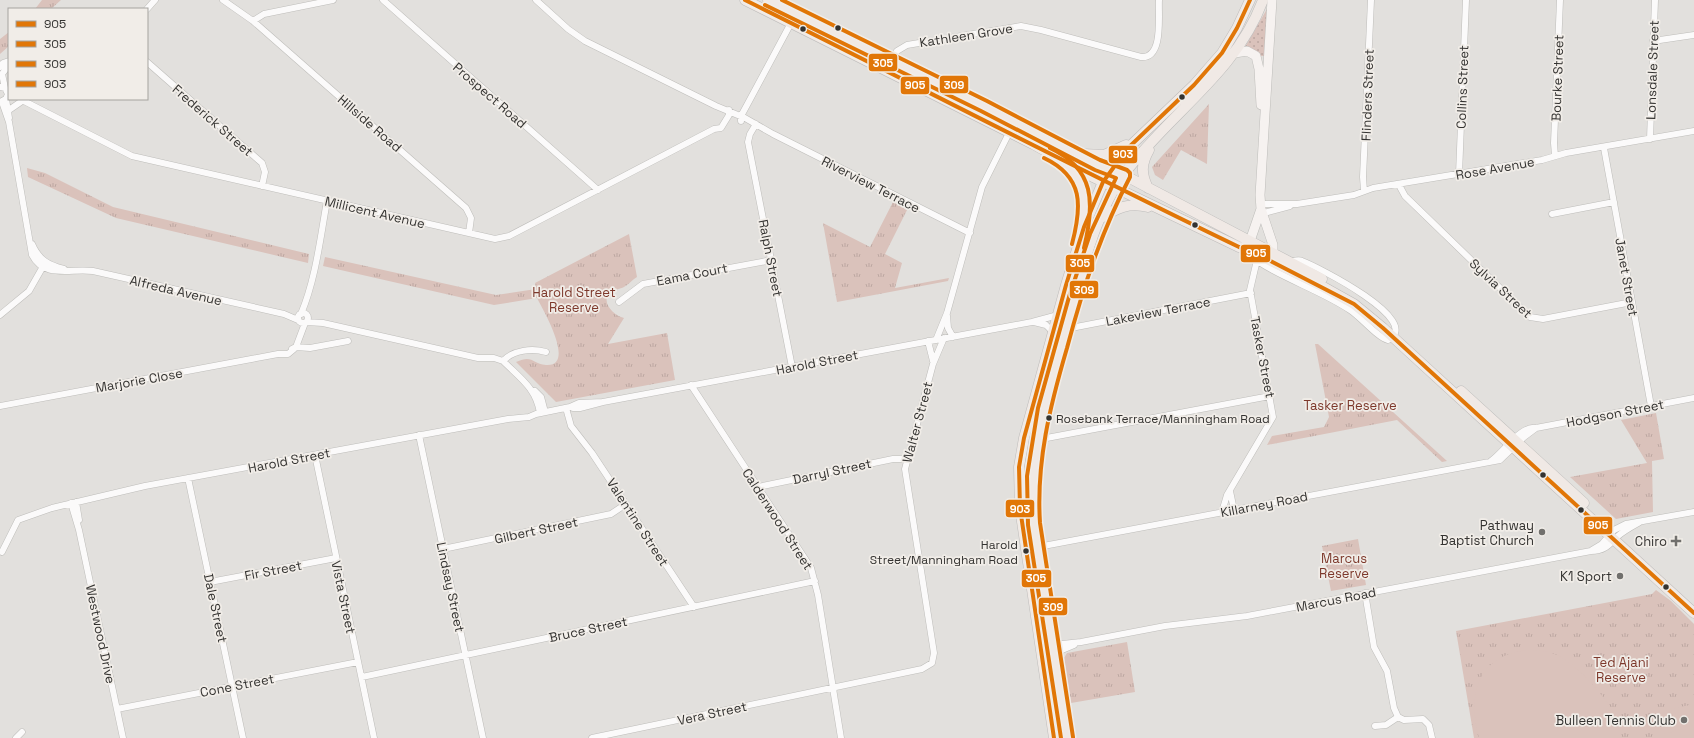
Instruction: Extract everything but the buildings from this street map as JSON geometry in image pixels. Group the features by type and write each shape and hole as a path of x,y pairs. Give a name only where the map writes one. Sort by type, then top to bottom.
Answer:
{"main road":[{"path":"745,0 789,22 888,66 984,106 1070,151 1124,175 1346,299 1394,334"},
{"path":"768,0 1103,182 1239,247 1251,246"},
{"path":"1054,738 1020,508 1018,473 1024,438 1084,227 1103,182 1110,169 1140,135 1194,85 1222,53 1237,28 1250,0"},
{"path":"1067,738 1038,547 1032,493 1032,467 1036,440 1083,267 1101,219 1116,188 1124,175 1155,138 1211,82 1235,53 1249,31 1263,0"},
{"path":"789,22 794,13"},
{"path":"1070,151 1091,155 1104,155 1118,150 1140,135"},
{"path":"1148,188 1142,175 1142,167 1155,138"},
{"path":"1065,162 1082,187 1084,227"},
{"path":"1101,219 1117,208 1129,205 1142,205 1163,211"},
{"path":"1271,256 1289,262 1348,293 1372,310 1394,334 1614,535 1694,613"},
{"path":"1614,535 1694,604"}],"street":[{"path":"148,9 155,0"},
{"name":"Hillside Road","path":"223,0 253,21 466,208 471,218 470,233"},
{"path":"253,21 264,14 333,0"},
{"name":"Prospect Road","path":"383,0 598,190"},
{"name":"Riverview Terrace","path":"536,0 568,29 585,40 970,233"},
{"name":"Kathleen Grove","path":"888,66 897,51 907,45 1021,26 1141,57 1151,56 1157,48 1159,0"},
{"path":"1263,128 1266,105 1272,0"},
{"name":"Flinders Street","path":"1364,191 1363,177 1370,0"},
{"name":"Collins Street","path":"1459,174 1466,0"},
{"name":"Bourke Street","path":"1555,156 1554,143 1560,0"},
{"name":"Lonsdale Street","path":"1650,139 1655,0"},
{"path":"742,118 789,22"},
{"path":"1653,41 1694,34"},
{"path":"1235,53 1243,51 1250,52 1256,56 1258,61 1263,128 1261,210 1251,246"},
{"path":"0,67 3,63 8,61"},
{"name":"Frederick Street","path":"148,63 262,163 265,172 262,186"},
{"path":"8,66 2,74 9,110 9,122"},
{"path":"0,315 29,290 44,265 37,255 30,237 9,122 6,96"},
{"path":"9,110 22,101"},
{"name":"Millicent Avenue","path":"22,101 132,156 495,239 506,238 714,130 728,113"},
{"name":"Ralph Street","path":"755,126 751,148 792,367"},
{"name":"Rose Avenue","path":"1261,210 1354,195 1364,191 1542,160 1555,156 1694,131"},
{"path":"936,340 947,313 984,182 1009,132"},
{"name":"Janet Street","path":"1604,148 1651,406"},
{"name":"Sylvia Street","path":"1399,185 1405,196 1530,317 1543,319 1632,302"},
{"path":"295,348 299,339 330,201"},
{"path":"1552,214 1614,202"},
{"name":"Rose Avenue","path":"1261,210 1297,204"},
{"path":"1261,210 1273,245 1271,256"},
{"path":"1239,247 1257,260 1342,305 1360,317 1383,339 1388,340 1394,334"},
{"name":"Eama Court","path":"619,302 643,284 772,260"},
{"name":"Tasker Street","path":"1222,512 1224,500 1272,419 1270,396 1250,285 1257,260"},
{"name":"Alfreda Avenue","path":"44,265 67,270 92,271 478,358 494,358 502,361"},
{"name":"Lakeview Terrace","path":"1066,329 1251,293"},
{"path":"947,313 948,328 953,336"},
{"name":"Harold Street","path":"0,559 18,520 52,508 140,487 508,419 528,413 540,413 566,408 580,408 603,402 691,385 1032,322 1058,315"},
{"path":"1032,322 1046,325 1053,332"},
{"name":"Walter Street","path":"833,687 922,669 930,665 933,660 934,653 905,474 907,459 933,364 944,338"},
{"name":"Marjorie Close","path":"0,406 278,354 295,348 310,348 348,341"},
{"name":"Walter Street","path":"928,341 933,355 933,364"},
{"path":"540,413 538,399 530,388 502,361 514,353 537,350 546,352"},
{"name":"Calderwood Street","path":"691,385 810,564 815,581 841,738"},
{"path":"1036,440 1270,396"},
{"name":"Hodgson Street","path":"1514,443 1526,428 1536,428 1694,398"},
{"name":"Valentine Street","path":"566,408 570,423 694,607"},
{"name":"Lindsay Street","path":"419,435 483,738"},
{"name":"Killarney Road","path":"1038,547 1491,460 1503,459 1514,443"},
{"name":"Vista Street","path":"315,455 374,738"},
{"name":"Darryl Street","path":"758,487 893,459 907,459"},
{"name":"Dale Street","path":"188,478 243,738"},
{"path":"1230,491 1234,510"},
{"name":"Westwood Drive","path":"74,503 123,738"},
{"name":"Gilbert Street","path":"443,549 611,514 626,504"},
{"name":"Marcus Road","path":"1042,650 1053,645 1081,642 1178,624 1247,616 1591,551 1614,535 1640,522 1694,512"},
{"name":"Fir Street","path":"210,582 336,558"},
{"name":"Bruce Street","path":"362,677 815,581"},
{"path":"1364,593 1374,647 1387,671 1394,708 1398,717 1404,720 1420,718 1426,721 1430,727 1432,738"},
{"name":"Marcus Road","path":"1055,656 1065,648 1081,642"},
{"name":"Cone Street","path":"117,709 358,662"},
{"name":"Vera Street","path":"592,738 833,687"},
{"path":"1375,726 1386,725 1398,717"},
{"path":"16,738 22,732"}],"green space":[{"path":"42,0 61,0 52,8 36,8"},
{"path":"1267,9 1266,56 1260,56 1245,47"},
{"path":"8,33 8,47 0,54 0,39"},
{"path":"1209,104 1207,164 1181,150 1163,180 1155,175 1152,167"},
{"path":"27,168 45,173 113,207 309,254 308,263 116,218 28,177"},
{"path":"893,202 907,210 885,254 902,263 895,288 949,278 948,281 837,302 823,223 870,247"},
{"name":"Harold Street Reserve","path":"629,234 637,277 626,286 611,292 608,296 607,304 609,308 620,317 624,318 608,344 667,333 675,380 556,402 516,362 529,359 546,365 555,363 558,357 558,347 555,336 537,298 494,305 323,266 325,257 496,295 536,289 535,283"},
{"name":"Tasker Reserve","path":"1315,344 1318,344 1447,461 1442,462 1397,420 1267,445 1272,436 1324,427 1329,417"},
{"path":"1656,413 1664,459 1652,461 1653,512 1616,519 1570,477 1647,463 1621,420"},
{"name":"Marcus Reserve","path":"1358,539 1366,585 1331,591 1322,546"},
{"name":"Ted Ajani Reserve","path":"1656,590 1671,601 1694,624 1694,738 1474,738 1456,631 1652,594"},
{"path":"1127,642 1135,692 1071,703 1064,658 1067,653"},
{"path":"1529,650 1543,651 1557,655 1566,660 1588,679 1608,703 1615,716 1619,728 1620,738 1479,738 1475,706 1476,692 1480,679 1488,668 1498,659 1512,653"},
{"name":"Bulleen Tennis Club","path":"1694,704 1694,738 1665,738 1664,734 1676,731 1671,709"}],"transit line":[{"name":"905","path":"745,0 1115,186 1239,247 1251,251 1354,304 1383,328 1694,613"},
{"name":"309","path":"782,0 987,101 1100,160 1127,170 1130,173 1130,177 1110,218 1080,304 1055,391 1042,456 1039,500 1040,523 1073,737"},
{"name":"903","path":"1054,738 1020,508 1019,467 1024,438 1066,285 1084,227 1103,182 1127,149 1194,85 1222,53 1237,28 1250,0"},
{"name":"305","path":"765,5 981,111 1095,170 1116,178 1090,234 1069,297 1038,408 1027,476 1028,525 1061,738"},
{"name":"309","path":"1050,148 1065,156 1076,166 1088,189 1090,216 1084,248"},
{"name":"305","path":"1044,158 1067,174 1077,194 1077,217 1072,244"}],"place":[{"name":"Rosebank Terrace/Manningham Road","path":"1049,418"},
{"name":"Pathway Baptist Church","path":"1542,532"},
{"name":"Chiro","path":"1676,541"},
{"name":"Harold Street/Manningham Road","path":"1026,551"},
{"name":"K1 Sport","path":"1620,576"},
{"name":"Bulleen Tennis Club","path":"1684,720"}]}
